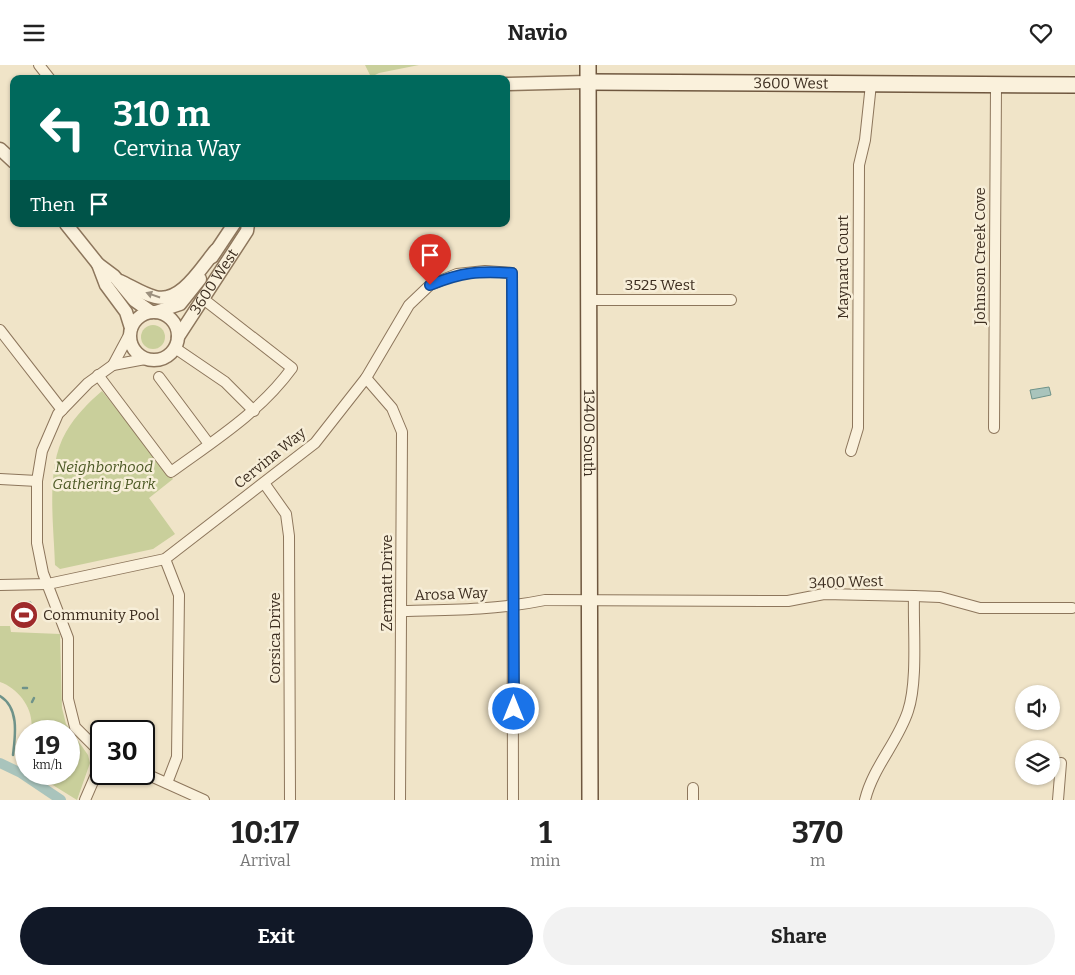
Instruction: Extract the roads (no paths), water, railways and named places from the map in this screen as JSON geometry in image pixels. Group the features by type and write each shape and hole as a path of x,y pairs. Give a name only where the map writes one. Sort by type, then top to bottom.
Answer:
{"main road":[{"name":"13400 South","path":"588,65 590,800"},
{"name":"3600 West","path":"588,82 1075,85"}],"street":[{"path":"39,65 47,75"},
{"name":"3600 West","path":"510,84 588,82"},
{"name":"Maynard Court","path":"851,451 858,428 859,165 865,140 871,84"},
{"name":"Johnson Creek Cove","path":"994,428 996,85"},
{"path":"0,149 10,158"},
{"path":"68,227 98,264 117,280 134,301 154,312 169,317 177,330 176,343 167,357 160,360 145,359 113,365 98,375 62,410 42,451 37,481 37,543 48,584 68,638 68,699 75,727 90,742"},
{"name":"3600 West","path":"154,312 180,304 189,295 230,227"},
{"name":"3600 West","path":"176,343 202,298 247,231 248,227"},
{"path":"117,280 155,297 171,297 187,284 216,250"},
{"path":"98,264 106,285 126,312 134,349 145,359"},
{"name":"Cervina Way","path":"0,585 48,584 164,559 315,443 366,378 409,305 430,285 457,274 485,271 512,273 514,606"},
{"path":"98,375 171,472 254,411 292,368 202,298"},
{"name":"3525 West","path":"590,300 731,300"},
{"path":"113,365 135,320 154,312"},
{"path":"0,330 62,410"},
{"path":"176,343 225,382 254,411"},
{"path":"159,377 209,444"},
{"name":"Zermatt Drive","path":"366,378 392,408 402,431 400,800"},
{"path":"0,479 37,481"},
{"name":"Corsica Drive","path":"264,483 286,515 289,536 290,800"},
{"path":"164,559 179,595 177,757 167,783"},
{"name":"3400 West","path":"590,599 788,601 824,594 940,597 980,608 1072,608"},
{"path":"865,800 872,780 903,722 910,703 914,596"},
{"name":"Arosa Way","path":"402,611 463,611 514,606 545,600 590,599"},
{"path":"513,800 514,606"},
{"path":"1058,800 1061,763"},
{"path":"155,778 204,800"},
{"path":"85,800 91,785"},
{"path":"693,788 693,800"}],"water":[{"path":"1049,387 1051,395 1032,399 1030,390"},
{"name":"Community Pool","path":"18,602 31,602 30,628 18,628"}],"waterway":[{"path":"0,696 11,708 15,723 13,755"},
{"path":"32,702 34,698"},
{"path":"0,763 21,773 61,800"}],"place":[{"name":"Community Pool","path":"24,615"}],"park label":[{"name":"Neighborhood Gathering Park","path":"104,476"}]}
